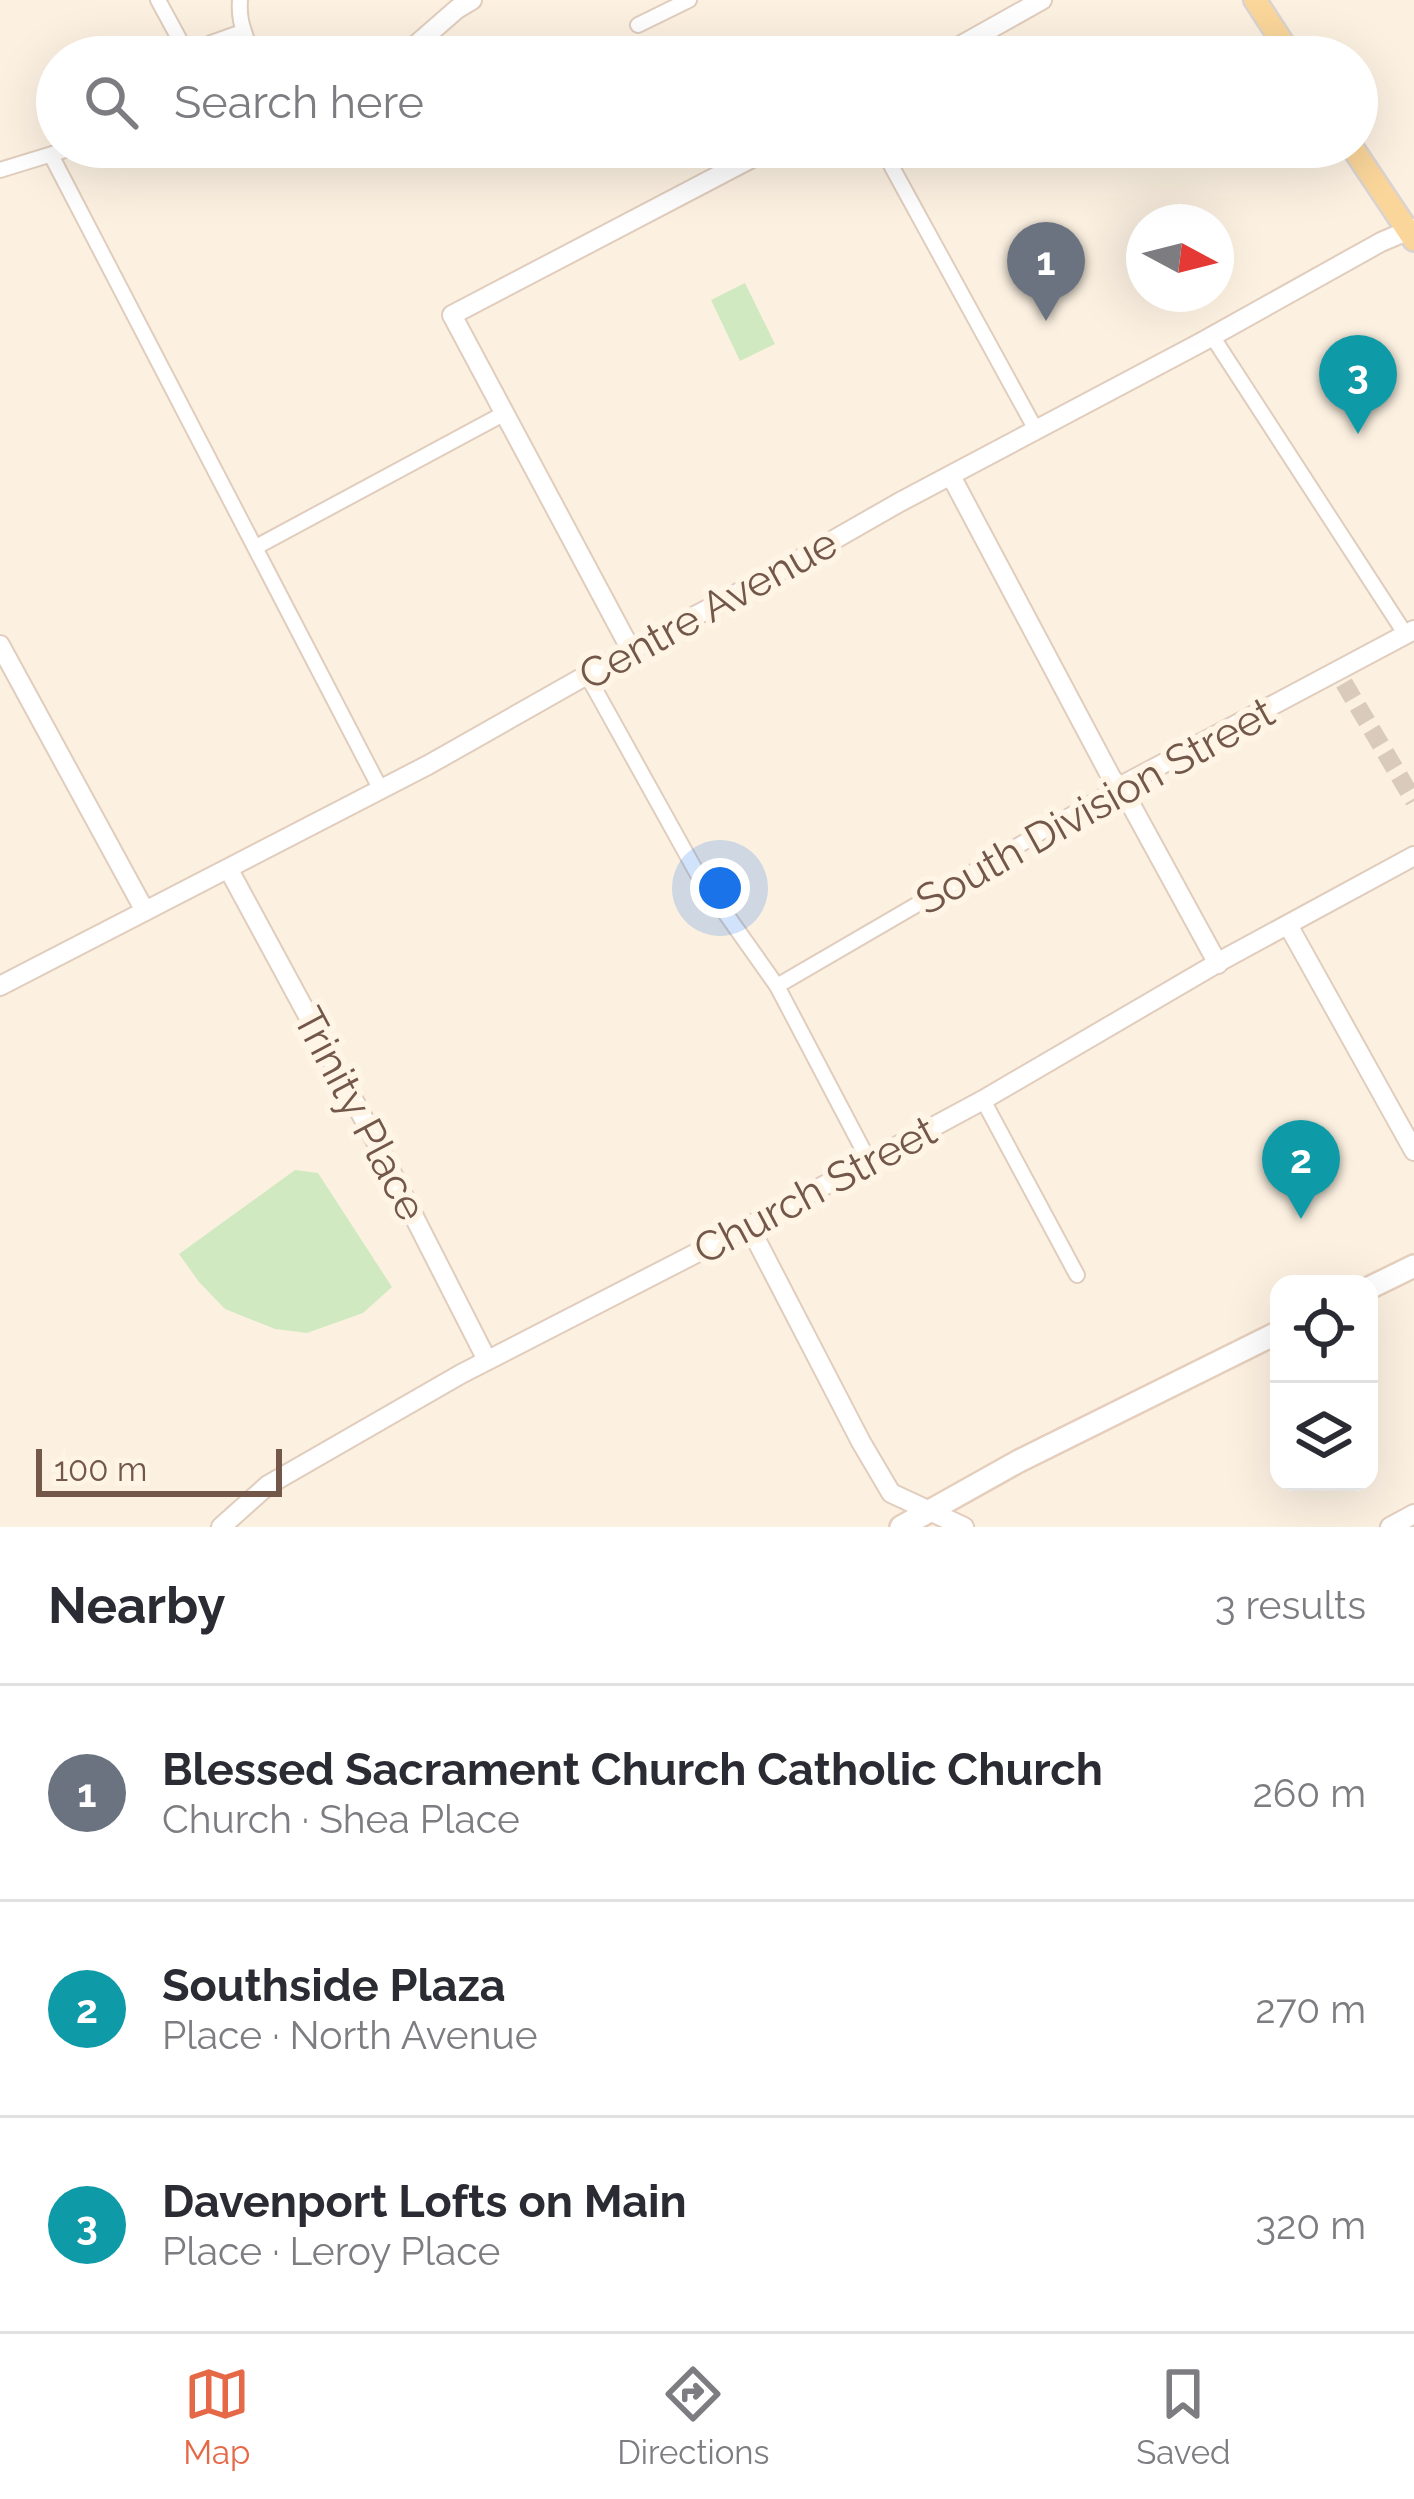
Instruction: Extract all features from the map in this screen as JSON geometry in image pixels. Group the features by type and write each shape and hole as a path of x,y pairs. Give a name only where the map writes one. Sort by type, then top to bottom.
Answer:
{"main road":[{"path":"1255,0 1278,36"},
{"path":"1367,168 1412,233"},
{"path":"1378,1284 1414,1266"},
{"path":"901,1527 1019,1461 1270,1336"}],"street":[{"path":"158,0 178,36"},
{"path":"240,0 244,36"},
{"path":"426,36 472,0"},
{"path":"638,25 689,0"},
{"path":"978,36 1042,0"},
{"path":"231,36 242,32"},
{"path":"2,168 36,159"},
{"path":"58,168 381,790"},
{"path":"631,650 452,315 732,168"},
{"path":"893,168 1036,430"},
{"name":"Centre Avenue","path":"0,986 381,790 1381,242 1412,233"},
{"path":"1212,336 1410,633"},
{"path":"256,547 505,413"},
{"path":"951,476 1218,964"},
{"name":"South Division Street","path":"777,986 1119,787 1341,678 1410,633"},
{"path":"0,645 145,911"},
{"path":"587,675 697,873 777,986 869,1161"},
{"name":"Church Street","path":"220,1527 268,1485 488,1360 983,1100 1414,856"},
{"name":"Trinity Place","path":"229,870 488,1360"},
{"path":"1288,925 1414,1151"},
{"path":"983,1100 1077,1275"},
{"path":"749,1226 891,1493 964,1527"},
{"path":"1390,1527 1414,1514"}],"green space":[{"path":"745,283 775,344 740,361 711,300"},
{"path":"295,1170 318,1173 392,1287 363,1313 307,1333 275,1329 225,1309 179,1254"}],"tunnel":[{"path":"1344,683 1414,801"}],"place":[{"name":"Blessed Sacrament Church Catholic Church","path":"1046,321"},
{"name":"Davenport Lofts on Main","path":"1358,434"},
{"name":"Southside Plaza","path":"1301,1219"}]}
